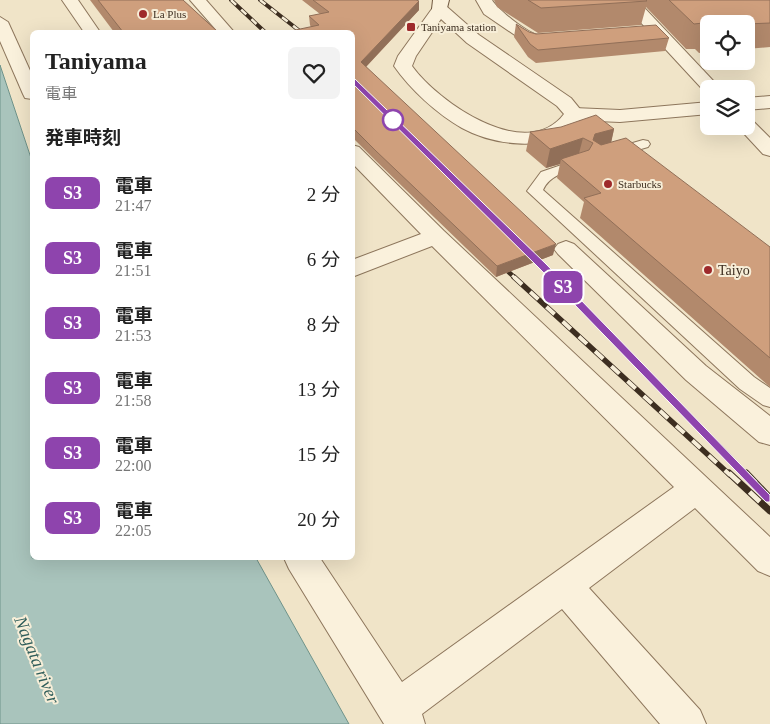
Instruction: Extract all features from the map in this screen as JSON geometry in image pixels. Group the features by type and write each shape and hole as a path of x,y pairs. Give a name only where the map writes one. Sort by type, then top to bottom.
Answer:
{"street":[{"path":"70,0 91,30"},
{"path":"198,0 224,30"},
{"path":"484,0 490,11 534,40 563,38"},
{"path":"628,0 704,80"},
{"path":"574,114 564,127 537,136 516,138 492,134 468,124 410,76 403,66 407,56 441,4 473,38 564,102 574,114 620,116 700,109"},
{"path":"0,22 30,90"},
{"path":"638,32 658,31"},
{"path":"419,40 444,37 473,38"},
{"path":"0,69 18,65"},
{"path":"755,103 770,102"},
{"path":"755,134 770,150"},
{"path":"355,154 436,236 770,560"},
{"path":"355,268 436,236"},
{"path":"566,249 696,374 770,433"},
{"path":"302,560 402,716 564,585 697,488"},
{"path":"564,585 686,724"}],"lane":[{"path":"596,158 643,144"},
{"path":"579,164 551,172 538,180 535,191 747,383 770,399"}],"water":[{"name":"Nagata river","path":"0,65 30,155 30,560 257,560 349,724 0,724"}],"building":[{"name":"La Plus","path":"98,0 183,0 216,30 121,30"},
{"path":"313,0 419,1 361,62 556,244 497,266 355,130 355,30 295,30 319,25 309,16 329,12"},
{"path":"528,0 646,0 647,1 541,8"},
{"path":"669,0 770,0 770,23 755,24 755,15 700,15 700,23 694,24"},
{"path":"516,24 536,34 656,25 669,38 538,50 530,44"},
{"path":"596,115 614,129 595,134 593,140 601,145 626,138 770,247 770,358 584,198 601,193 561,159 589,150 593,143 583,138 550,149 530,132 561,127"}],"railway":[{"path":"231,0 263,30"},
{"path":"260,0 298,30"},
{"path":"528,251 554,278"},
{"path":"499,263 515,278"},
{"path":"514,277 730,475"},
{"path":"553,277 747,475"},
{"path":"729,473 770,511"},
{"path":"746,473 770,498"}],"train":[{"name":"S3","path":"355,83 542,266 770,499"}],"place":[{"name":"La Plus","path":"143,14"},
{"name":"Taniyama station","path":"411,27"},
{"name":"Starbucks","path":"608,184"},
{"name":"Taiyo","path":"708,270"}]}
